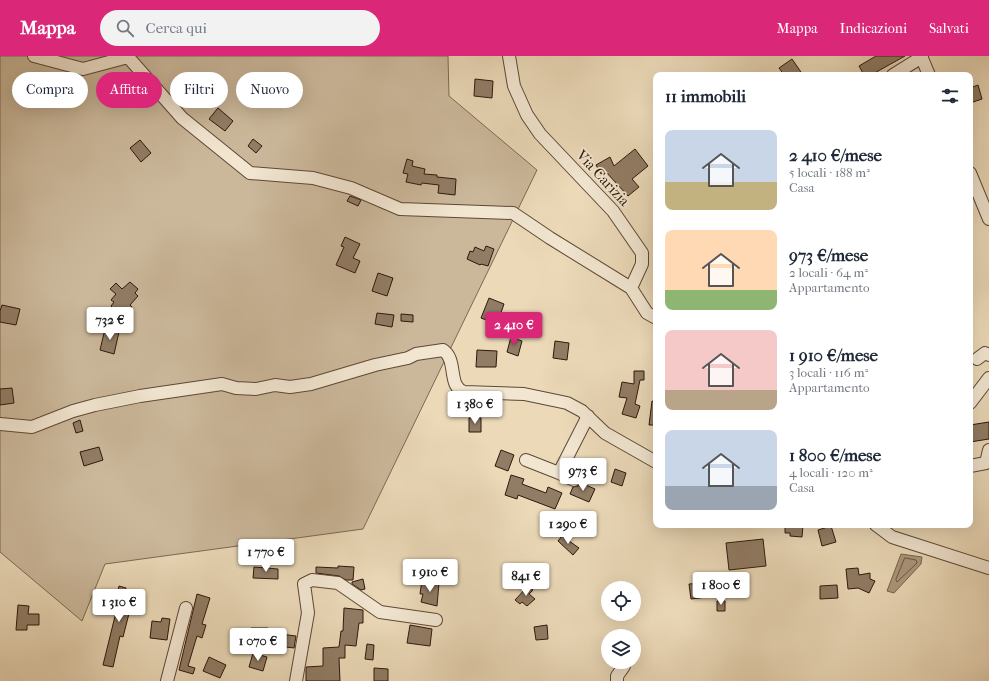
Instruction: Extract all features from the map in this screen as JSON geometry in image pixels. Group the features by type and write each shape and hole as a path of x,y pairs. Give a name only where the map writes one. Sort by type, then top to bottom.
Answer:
{"street":[{"path":"34,56 82,69 128,57 182,118 250,173 313,178 351,188 400,209 513,213 550,238 631,288 647,313 653,316"},
{"name":"Via Carizia","path":"509,56 514,86 527,115 540,134 613,211 642,253 642,264 631,288"},
{"path":"897,72 921,56 928,72"},
{"path":"973,180 989,219"},
{"path":"0,424 32,427 73,411 95,405 222,384 236,388 256,389 275,385 290,387 311,384 375,365 408,358 416,354 443,350 446,352 451,361 454,382 458,390 470,392 524,394 567,403 582,411 605,433 653,460"},
{"path":"977,359 985,353 989,355"},
{"path":"973,399 989,378"},
{"path":"559,473 588,416"},
{"path":"973,465 986,463 989,450"},
{"path":"526,460 574,480"},
{"path":"880,528 892,537 989,568"},
{"path":"296,681 308,613 304,584 312,580 338,583 380,612 436,620"},
{"path":"167,681 186,608"},
{"path":"617,681 617,676 622,669"}],"shaded area":[{"path":"0,56 448,56 449,96 537,170 363,529 105,564 82,621 0,552"}],"water":[{"path":"901,554 922,557 921,564 894,593 887,591"}],"building":[{"path":"876,56 905,56 876,72 862,72 859,66"},
{"path":"792,59 801,72 782,72 779,68"},
{"path":"475,79 493,81 492,98 474,96"},
{"path":"978,85 982,99 973,102 973,87"},
{"path":"218,108 233,121 225,131 209,119"},
{"path":"253,139 262,146 256,153 248,146"},
{"path":"140,140 151,153 141,162 130,148"},
{"path":"635,149 648,166 632,179 639,187 628,196 606,172 601,174 596,165 610,157 614,166"},
{"path":"407,159 413,161 412,166 425,169 424,174 456,179 455,195 438,193 439,185 422,183 421,185 406,182 408,174 403,173"},
{"path":"350,196 361,200 358,206 347,201"},
{"path":"345,237 360,244 353,258 360,261 355,273 336,265 344,247 341,246"},
{"path":"486,246 494,249 488,266 480,265 467,259 470,251 473,252 475,247 484,251"},
{"path":"378,273 393,278 387,296 372,291"},
{"path":"130,282 138,289 135,293 138,296 130,305 132,307 120,321 110,312 113,308 111,306 114,302 111,300 116,294 110,289 116,283 122,289"},
{"path":"489,298 504,304 497,324 481,318"},
{"path":"2,305 20,309 16,325 0,322 0,311"},
{"path":"377,313 394,315 392,327 375,324"},
{"path":"401,314 413,315 413,322 401,321"},
{"path":"105,329 119,332 114,354 100,350"},
{"path":"511,337 522,341 518,356 507,352"},
{"path":"555,341 569,343 567,360 553,358"},
{"path":"477,350 497,351 496,367 476,367"},
{"path":"634,371 644,371 644,380 640,380 635,404 640,406 636,418 622,414 627,398 619,397 622,382 634,384"},
{"path":"12,388 14,403 0,405 0,389"},
{"path":"652,401 653,425 649,425"},
{"path":"469,418 481,418 481,432 469,432"},
{"path":"80,420 83,431 76,433 73,423"},
{"path":"989,422 989,439 973,442 973,425"},
{"path":"99,447 103,460 84,466 80,452"},
{"path":"501,450 514,455 508,471 495,466"},
{"path":"615,469 626,473 622,486 611,482"},
{"path":"511,475 524,479 522,484 546,493 548,487 562,493 555,509 518,495 517,499 505,495"},
{"path":"581,483 595,489 589,502 570,494 573,487 578,486"},
{"path":"785,528 803,528 802,537 790,536 790,533 785,533"},
{"path":"832,528 836,542 822,546 818,530"},
{"path":"562,536 579,548 573,555 558,541"},
{"path":"763,539 766,566 729,570 726,543"},
{"path":"338,566 354,567 353,580 346,580 339,576 316,573 316,567 338,568"},
{"path":"254,567 278,569 278,579 253,578"},
{"path":"858,568 859,575 870,573 870,579 875,581 869,593 858,588 848,589 846,569"},
{"path":"363,579 365,589 361,590 352,584 352,582"},
{"path":"422,580 439,583 437,606 421,602 423,594 420,594"},
{"path":"705,583 707,597 691,599 689,584"},
{"path":"837,585 838,598 820,599 820,586"},
{"path":"119,586 126,588 125,592 139,595 137,603 132,602 123,637 120,636 113,667 103,665 118,604 115,603"},
{"path":"528,586 533,590 529,594 535,599 527,606 522,602 520,604 515,600"},
{"path":"197,594 210,598 202,624 206,625 202,638 197,636 188,666 195,668 193,674 179,670"},
{"path":"717,601 725,601 725,611 717,611"},
{"path":"18,605 29,606 28,614 39,614 39,625 27,625 27,630 16,630"},
{"path":"344,608 363,610 363,623 359,623 356,646 345,645 345,658 339,658 340,681 306,681 306,667 323,666 323,648 339,647 341,631 343,631"},
{"path":"162,618 170,619 167,640 150,638 152,621 161,622"},
{"path":"410,625 432,629 430,646 407,643"},
{"path":"547,625 548,639 536,640 534,627"},
{"path":"251,628 268,628 268,643 251,643"},
{"path":"280,634 296,636 294,648 278,646"},
{"path":"367,644 374,645 373,660 365,659"},
{"path":"253,653 267,657 263,671 249,667"},
{"path":"209,657 226,665 220,678 203,671"},
{"path":"374,668 388,669 388,681 374,681"}]}
